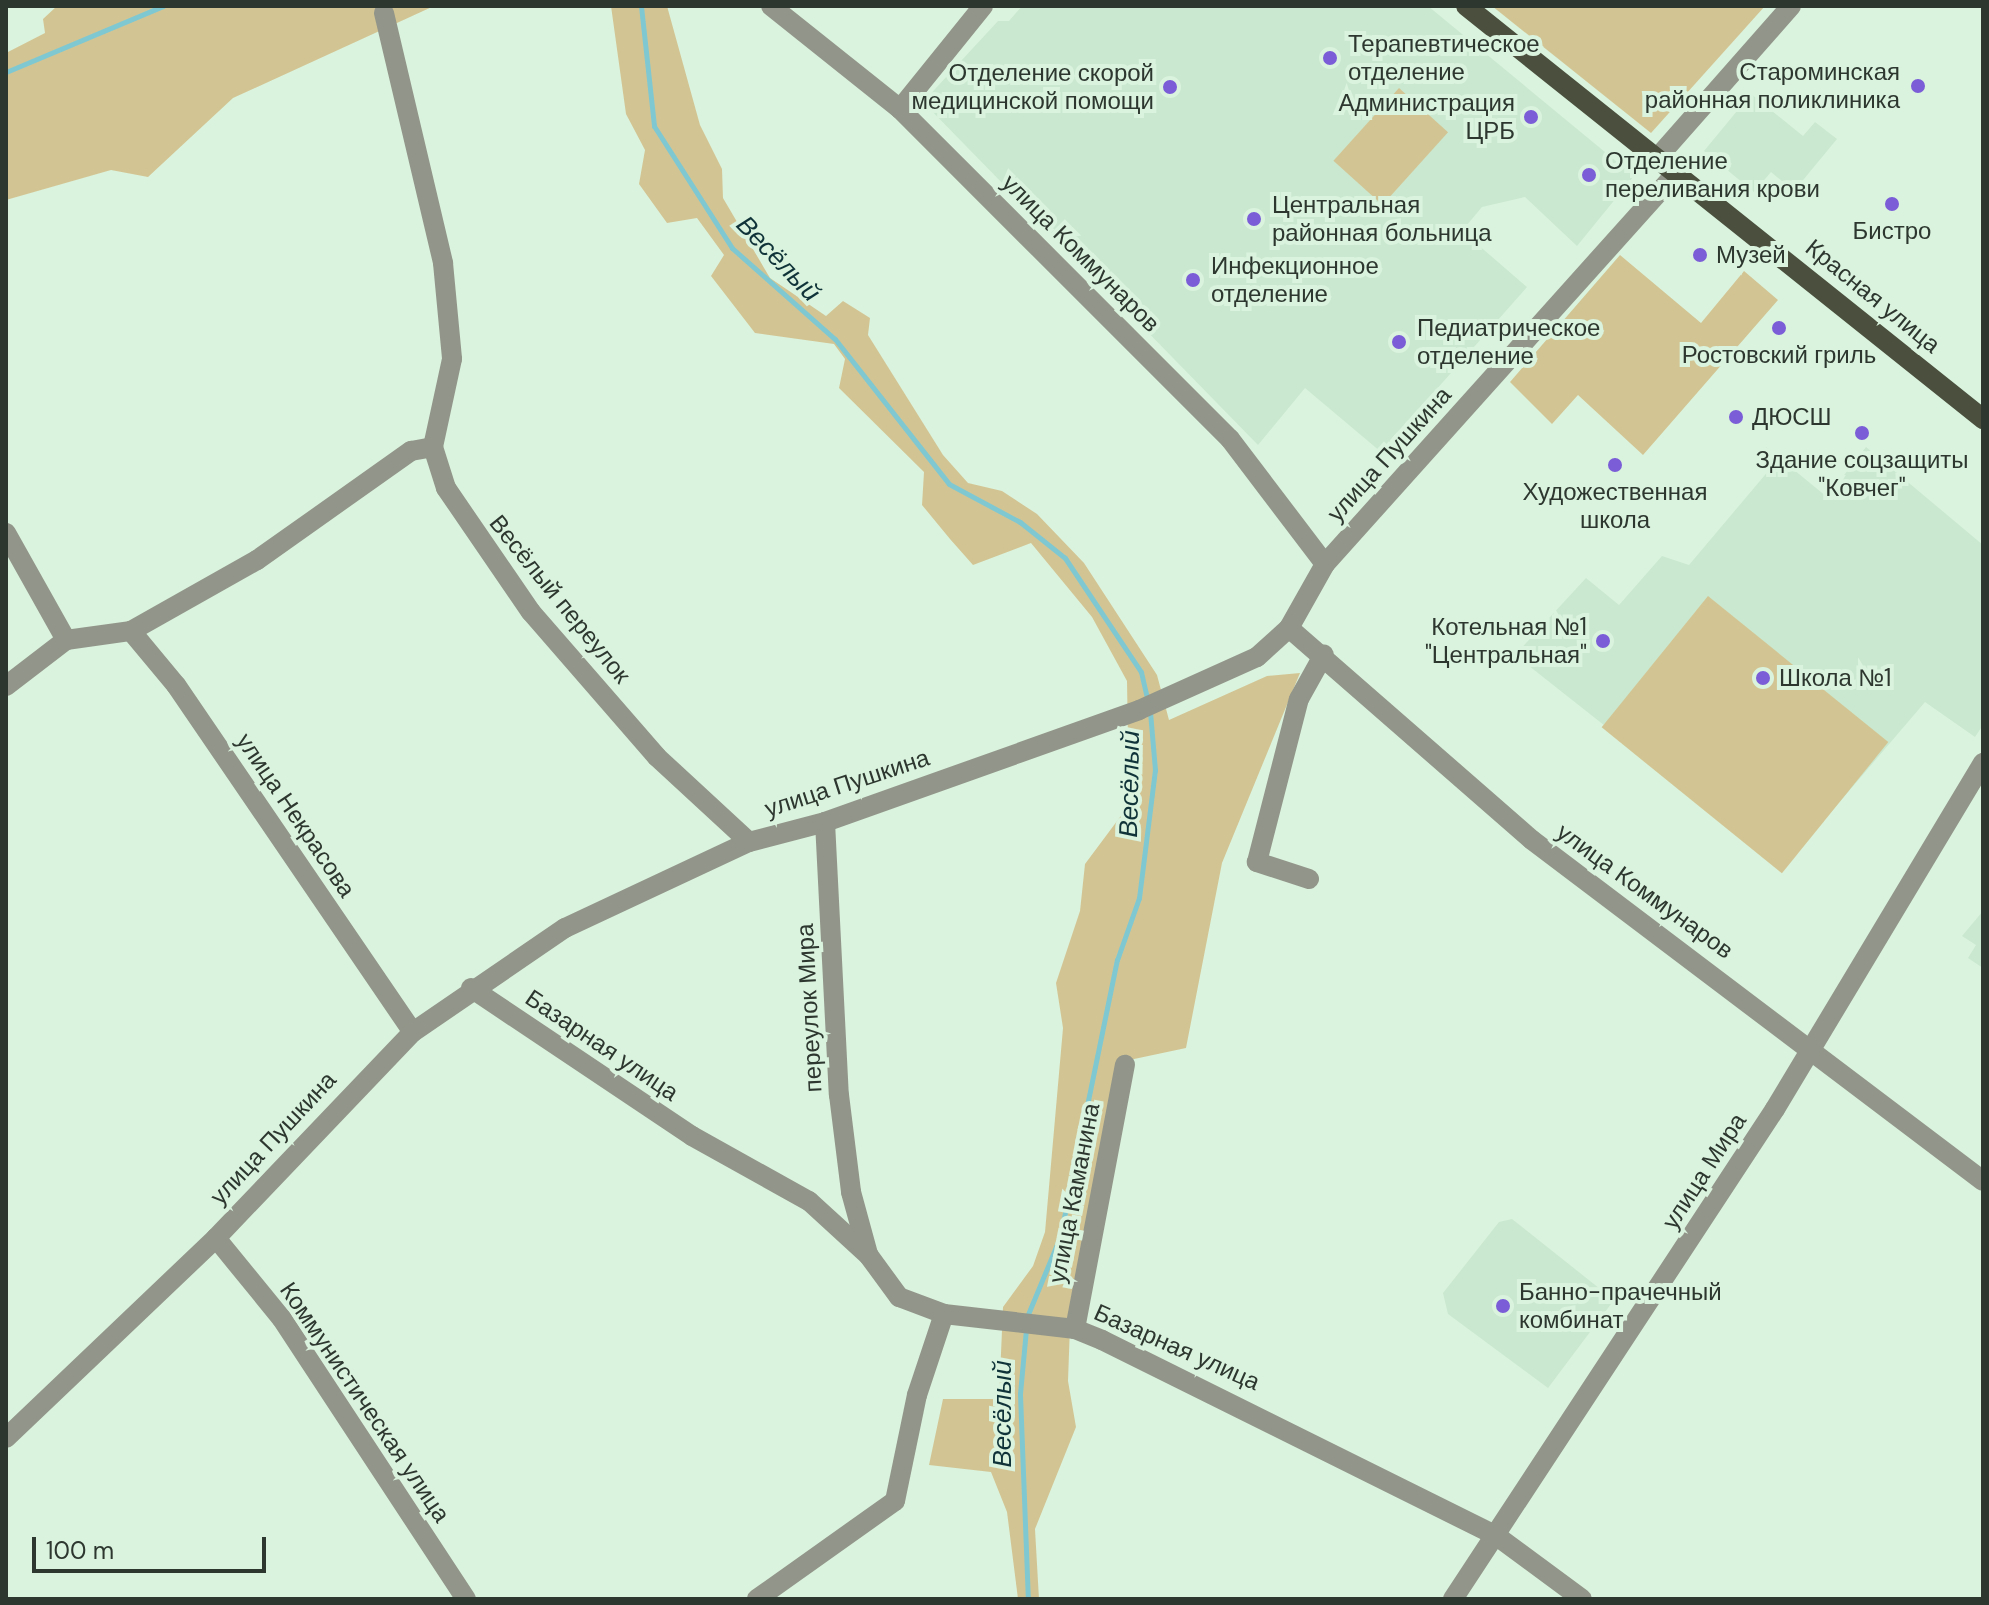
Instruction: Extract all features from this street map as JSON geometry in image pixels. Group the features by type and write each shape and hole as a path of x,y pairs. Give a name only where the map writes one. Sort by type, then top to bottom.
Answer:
{"main road":[{"name":"Красная улица","path":"1466,6 1983,419"}],"street":[{"name":"улица Коммунаров","path":"771,6 900,109 1230,439 1325,564"},
{"path":"900,109 983,6"},
{"path":"1658,157 1791,6"},
{"path":"6,686 66,640 131,631 257,560 411,451 433,447 452,359 443,263 384,13"},
{"name":"улица Пушкина","path":"6,1438 216,1238 413,1032 471,988 565,928 749,842 825,822 1148,706 1257,657 1289,628 1325,564 1677,172"},
{"name":"Весёлый переулок","path":"433,447 461,516 531,612 657,757 749,842"},
{"path":"6,533 66,640"},
{"name":"улица Коммунаров","path":"1289,628 1324,654 1520,830 1808,1044 1983,1181"},
{"name":"улица Некрасова","path":"131,631 176,685 413,1032"},
{"path":"1309,879 1257,862 1299,699 1324,654"},
{"name":"улица Мира","path":"1453,1599 1498,1537 1767,1122 1808,1044 1983,763"},
{"name":"переулок Мира","path":"825,822 851,1192 869,1256"},
{"name":"Базарная улица","path":"471,988 692,1136 825,1213 869,1256 899,1297 944,1314 1075,1329 1263,1415 1498,1537 1582,1599"},
{"name":"улица Каманина","path":"1075,1329 1125,1065"},
{"path":"825,1213 845,1208 851,1192"},
{"name":"Коммунистическая улица","path":"216,1238 282,1319 466,1599"},
{"path":"757,1599 895,1501 917,1395 944,1314"}],"shaded area":[{"path":"57,6 434,6 233,98 148,177 111,170 6,200 6,53 45,33 43,19"},
{"path":"611,6 667,6 700,125 722,169 723,198 770,278 826,316 843,301 870,318 868,335 943,455 968,483 1002,491 1037,514 1084,563 1157,675 1169,720 1267,676 1300,673 1222,863 1186,1048 1120,1062 1071,1299 1068,1381 1076,1427 1035,1529 1039,1599 1018,1599 1007,1512 991,1472 929,1465 943,1399 999,1399 1003,1307 1033,1266 1045,1232 1063,1028 1056,983 1080,911 1085,864 1129,805 1127,681 1092,617 1031,543 973,565 950,539 922,505 924,472 839,388 845,359 834,344 755,333 711,276 724,255 697,218 667,223 639,184 645,150 626,114"},
{"name":"Центральная районная больница","path":"1022,6 1428,6 1634,176 1577,246 1525,197 1482,207 1462,231 1527,287 1381,452 1305,388 1258,445 923,102 998,21 1009,21"},
{"path":"1492,6 1765,6 1651,133"},
{"path":"1399,88 1448,132 1382,205 1333,161"},
{"path":"1751,94 1803,136 1815,122 1837,139 1794,191 1771,172 1754,192 1704,151"},
{"path":"1620,255 1701,323 1744,271 1778,300 1643,455 1578,395 1552,424 1510,382"},
{"name":"Школа №1","path":"1766,447 1827,497 1866,447 1983,545 1983,725 1975,737 1925,702 1784,867 1515,655 1586,578 1619,605 1662,556 1689,565 1770,469 1757,458"},
{"path":"1708,596 1888,742 1782,873 1602,727"},
{"path":"1983,911 1983,968 1968,958 1976,945 1962,936"},
{"path":"1512,1219 1614,1300 1548,1388 1448,1314 1443,1293 1499,1222"}],"waterway":[{"path":"6,72 163,6"},
{"name":"Весёлый","path":"641,6 654,126 732,248 835,339 949,484 1020,522 1065,558 1141,672 1148,702"},
{"name":"Весёлый","path":"1026,1319 1060,1237 1117,960 1139,898 1155,770 1150,712"},
{"name":"Весёлый","path":"1026,1329 1020,1394 1028,1599"}],"place":[{"name":"Терапевтическое отделение","path":"1330,58"},
{"name":"Староминская районная поликлиника","path":"1918,86"},
{"name":"Отделение скорой медицинской помощи","path":"1170,87"},
{"name":"Администрация ЦРБ","path":"1531,117"},
{"name":"Отделение переливания крови","path":"1589,175"},
{"name":"Бистро","path":"1892,204"},
{"name":"Центральная районная больница","path":"1254,219"},
{"name":"Музей","path":"1700,255"},
{"name":"Инфекционное отделение","path":"1193,280"},
{"name":"Ростовский гриль","path":"1779,328"},
{"name":"Педиатрическое отделение","path":"1399,342"},
{"name":"ДЮСШ","path":"1736,417"},
{"name":"Здание соцзащиты \"Ковчег\"","path":"1862,433"},
{"name":"Художественная школа","path":"1615,465"},
{"name":"Котельная №1 \"Центральная\"","path":"1603,641"},
{"name":"Школа №1","path":"1763,678"},
{"name":"Банно-прачечный комбинат","path":"1503,1306"}]}
